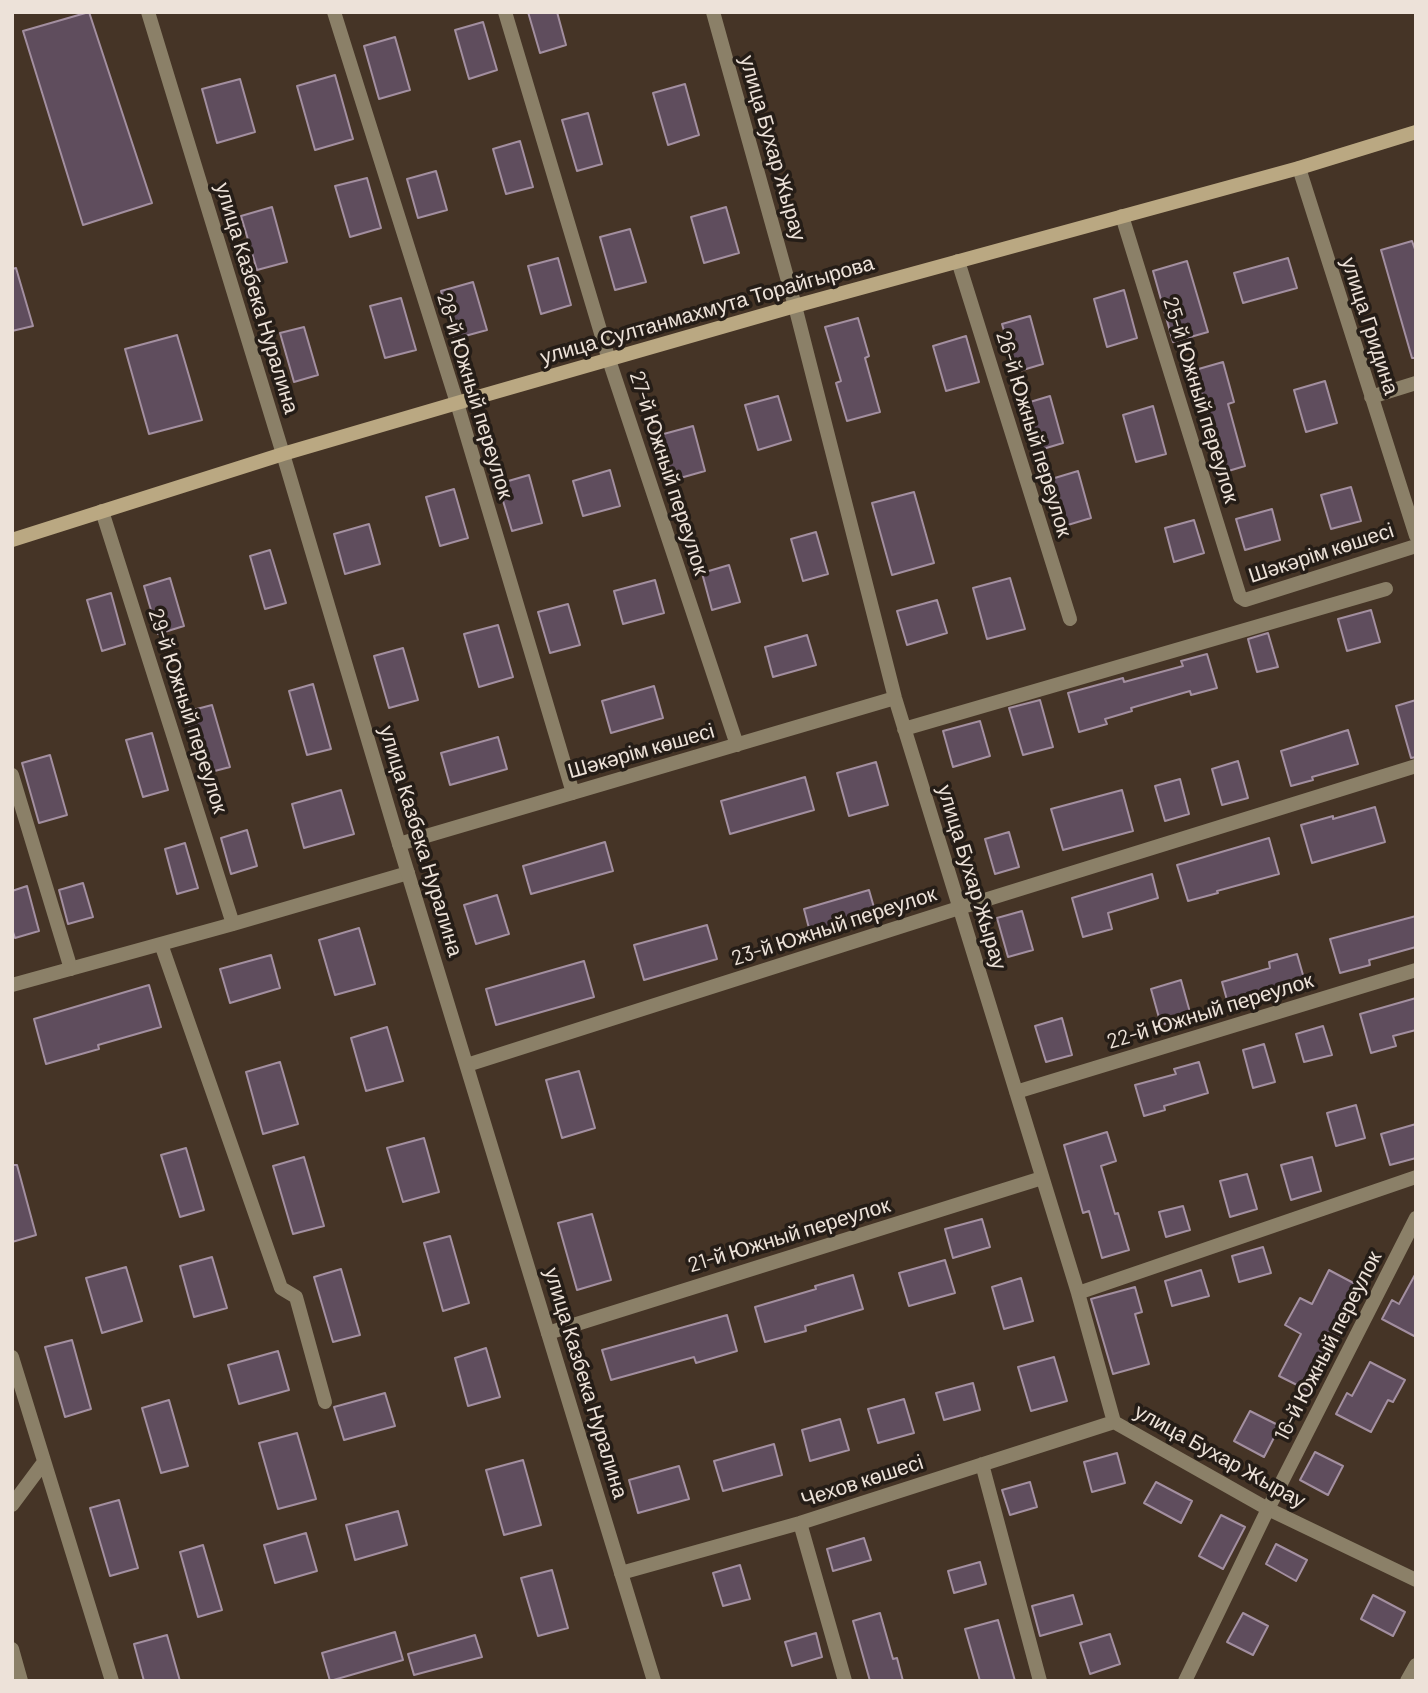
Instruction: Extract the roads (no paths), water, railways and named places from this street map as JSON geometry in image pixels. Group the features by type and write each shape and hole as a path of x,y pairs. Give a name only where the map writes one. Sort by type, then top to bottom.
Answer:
{"main road":[{"name":"улица Султанмахмута Торайгырова","path":"12,540 283,454 457,403 795,306 1299,168 1416,132"}],"street":[{"name":"улица Казбека Нуралина","path":"148,12 654,1681"},
{"name":"28-й Южный переулок","path":"334,12 457,403 573,793"},
{"name":"27-й Южный переулок","path":"505,12 608,360 737,745"},
{"name":"улица Бухар Жырау","path":"713,12 795,306 895,698 1114,1422 1268,1510 1416,1580"},
{"name":"улица Гридина","path":"1299,168 1416,536"},
{"name":"25-й Южный переулок","path":"1122,216 1240,597"},
{"name":"26-й Южный переулок","path":"958,261 1070,619"},
{"path":"1371,397 1416,383"},
{"name":"29-й Южный переулок","path":"102,511 233,924"},
{"name":"Шәкәрім көшесі","path":"1240,597 1245,600 1416,545"},
{"path":"904,729 1386,589"},
{"name":"Шәкәрім көшесі","path":"400,844 895,698"},
{"name":"23-й Южный переулок","path":"467,1065 1416,766"},
{"path":"12,775 71,969"},
{"path":"12,985 408,873"},
{"path":"161,944 281,1288 296,1297 325,1402"},
{"name":"22-й Южный переулок","path":"1016,1092 1416,970"},
{"path":"1077,1293 1416,1177"},
{"name":"21-й Южный переулок","path":"548,1333 1042,1178"},
{"name":"16-й Южный переулок","path":"1185,1681 1416,1218"},
{"path":"12,1357 112,1681"},
{"name":"Чехов көшесі","path":"621,1573 800,1523 1114,1422"},
{"path":"12,1505 44,1462"},
{"path":"982,1464 1040,1681"},
{"path":"800,1523 845,1681"},
{"path":"12,1649 21,1681"},
{"path":"1407,1681 1416,1665"}]}
